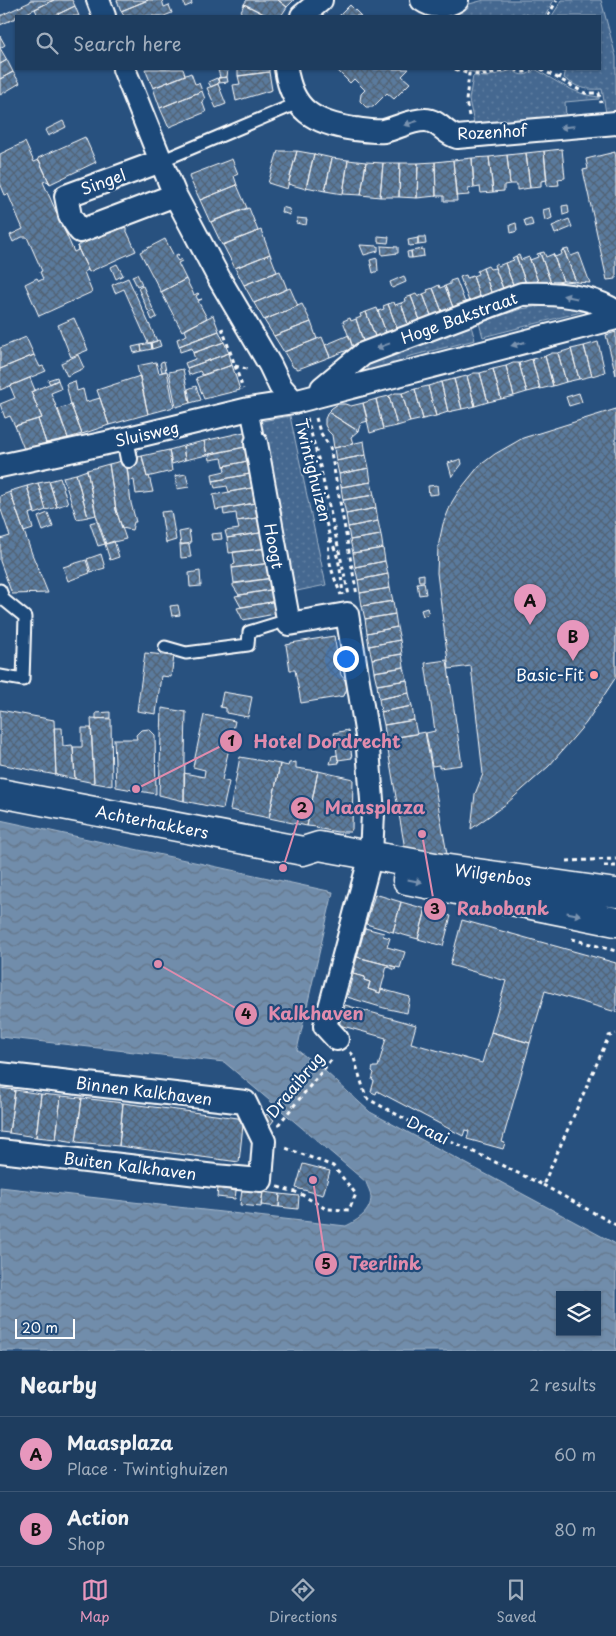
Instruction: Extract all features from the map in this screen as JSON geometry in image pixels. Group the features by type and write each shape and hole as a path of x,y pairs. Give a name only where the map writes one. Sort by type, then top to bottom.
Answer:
{"street":[{"path":"98,0 104,15"},
{"path":"303,15 321,0"},
{"path":"422,0 440,6 449,5 457,0"},
{"path":"124,70 175,195 220,280 270,365 280,386 306,403 616,318"},
{"name":"Rozenhof","path":"286,70 288,86 304,110 328,124 346,128 384,131 400,127 412,121 427,120 438,125 451,136 458,137 611,123"},
{"name":"Singel","path":"161,161 66,196 70,216 80,231 175,195"},
{"name":"Hoge Bakstraat","path":"306,403 363,354 522,294 548,293 566,296 607,305 616,312"},
{"name":"Sluisweg","path":"0,466 127,449 249,409 306,403"},
{"name":"Hoogt","path":"249,409 288,620"},
{"path":"288,620 289,624 347,607 367,736 373,813 369,863 325,1026 341,1047"},
{"name":"Achterhakkers","path":"0,793 303,851 318,861 369,863"},
{"name":"Wilgenbos","path":"369,863 466,864 616,892"},
{"name":"Wilgenbos","path":"369,863 616,922"},
{"name":"Binnen Kalkhaven","path":"0,1074 245,1102 271,1134"},
{"path":"261,1180 271,1134"},
{"name":"Buiten Kalkhaven","path":"0,1151 261,1180"}],"lane":[{"path":"161,161 298,103"},
{"path":"0,590 4,600 25,617 23,680 0,676"},
{"path":"165,647 186,653 248,645 248,632 288,620"}],"path":[{"path":"549,15 557,0"},
{"path":"458,70 470,74 486,75 505,70"},
{"path":"517,70 521,72 529,70"},
{"path":"543,70 585,93 599,93 611,123"},
{"path":"559,79 563,70"},
{"path":"470,74 466,101 473,136"},
{"path":"306,403 347,607 358,604 330,447 320,432"},
{"name":"Twintighuizen","path":"306,403 300,417 330,538 337,551 341,570 343,598 333,574 328,548 330,538"},
{"path":"543,1185 609,1036 616,1034"},
{"name":"Draaibrug","path":"271,1134 341,1047"},
{"name":"Draai","path":"341,1047 353,1054 368,1099 407,1120 543,1185 616,1225"},
{"path":"261,1180 282,1189 298,1192 326,1209 350,1210 356,1194 333,1166 296,1151 271,1134"}],"shaded area":[{"path":"484,0 554,0 546,15 453,15 462,6"},
{"path":"562,0 601,0 616,57 616,112 606,113 602,89 581,88 564,78 566,70 601,70 601,15 553,15"},
{"path":"465,70 498,70 482,73"},
{"path":"513,70 518,74 530,73 537,70 566,87 590,96 599,97 599,99 565,102 566,117 475,128 469,100 473,76 486,77"},
{"path":"564,302 589,310 483,337 479,323 521,309"},
{"path":"471,326 475,340 407,357 407,361 372,371 347,373 374,358"},
{"path":"290,416 326,585 292,592 256,422"}],"water":[{"path":"0,820 333,892 297,1050 326,1072 370,1112 616,1244 616,1351 0,1351 0,1187 346,1226 366,1211 371,1197 366,1182 224,1062 0,1037"}],"building":[{"path":"30,0 54,0 22,15 15,15 15,18 0,25 0,16 30,2"},
{"path":"54,0 72,0 75,6 56,15 38,15 35,9"},
{"path":"117,0 148,0 121,11"},
{"path":"148,0 162,0 164,7 169,5 172,13 167,15 123,15 121,11"},
{"path":"183,0 191,0 192,4 185,7"},
{"path":"247,0 278,0 287,7 282,15 266,15 244,4"},
{"path":"278,0 294,0 287,7"},
{"path":"244,4 266,15 239,15"},
{"path":"350,5 360,15 340,15"},
{"path":"75,6 79,15 56,15"},
{"path":"0,36 5,45 0,48"},
{"path":"0,48 7,60 0,64"},
{"path":"7,60 13,72 0,79 0,64"},
{"path":"145,70 183,70 185,75 153,88"},
{"path":"218,70 228,70 227,77 218,78 220,77"},
{"path":"238,70 269,70 269,72 238,76"},
{"path":"337,70 408,70 402,76 410,83 394,99 387,93 373,107 366,107 360,101 361,94 365,90 354,79 350,83"},
{"path":"13,72 20,83 0,95 0,79"},
{"path":"269,72 272,90 236,101 233,85 240,84 238,76"},
{"path":"191,73 195,84 199,83 202,91 160,108 153,88"},
{"path":"227,77 228,82 219,83 218,78"},
{"path":"217,78 219,83 211,87 208,82"},
{"path":"218,84 226,104 216,108 207,88"},
{"path":"202,91 205,99 202,101 206,112 169,127 160,108"},
{"path":"63,121 66,127 48,136 45,130"},
{"path":"85,137 96,162 50,184 38,158"},
{"path":"25,142 34,162 39,160 50,184 47,181 43,182 74,252 78,250 77,246 88,270 84,272 92,292 39,316 25,284 37,278 39,281 43,279 40,272 42,271 27,237 22,237 13,242 10,235 23,229 8,194 5,195 0,183 0,154"},
{"path":"562,149 565,178 558,179 559,185 547,186 544,151"},
{"path":"278,151 297,151 287,189 268,183"},
{"path":"297,151 314,154 306,189 288,184"},
{"path":"544,151 547,180 541,181 541,187 530,188 526,153"},
{"path":"615,152 616,279 607,280 583,170 588,169 586,159"},
{"path":"526,153 530,188 517,190 517,184 510,184 507,155"},
{"path":"314,154 332,158 325,191 306,187"},
{"path":"507,155 510,184 504,185 504,191 493,192 489,157"},
{"path":"489,157 493,192 481,193 480,187 474,188 472,158"},
{"path":"332,158 348,160 343,194 325,191"},
{"path":"472,158 474,188 468,189 469,195 456,196 453,160"},
{"path":"232,159 238,174 234,176 237,185 200,200 189,177 190,175"},
{"path":"348,160 366,162 361,195 343,194"},
{"path":"453,160 457,201 444,201 444,196 436,196 435,162"},
{"path":"366,162 383,163 380,197 361,195"},
{"path":"435,162 436,196 417,198 418,163"},
{"path":"383,163 400,163 399,197 380,197"},
{"path":"400,163 418,163 417,198 399,197"},
{"path":"237,185 247,208 210,222 200,200"},
{"path":"568,205 569,213 563,215 562,206"},
{"path":"282,207 289,209 290,215 281,212"},
{"path":"249,208 258,231 222,245 211,222"},
{"path":"550,208 552,218 545,221 543,210"},
{"path":"297,218 307,219 306,225 296,223"},
{"path":"531,218 533,225 526,227 524,220"},
{"path":"569,219 572,227 555,234 552,226"},
{"path":"516,223 517,231 511,233 510,225"},
{"path":"124,225 136,251 89,272 77,246"},
{"path":"261,230 270,254 235,268 223,245"},
{"path":"378,236 389,237 388,243 378,242"},
{"path":"418,237 425,237 426,244 418,245"},
{"path":"418,238 418,245 409,246 408,240"},
{"path":"165,239 174,256 179,255 175,257 178,261 181,259 182,261 178,263 186,279 161,292 140,252"},
{"path":"360,245 378,246 378,251 364,255"},
{"path":"381,246 398,247 398,253 382,255"},
{"path":"423,249 424,256 412,258 411,251"},
{"path":"568,249 571,256 579,253 590,283 576,282 564,250"},
{"path":"564,250 576,282 563,281 553,254 555,257 562,254 561,251"},
{"path":"411,251 412,258 408,258 407,252"},
{"path":"544,252 546,257 553,254 563,281 551,283 540,253"},
{"path":"540,253 551,283 539,284 530,260 538,257 537,254"},
{"path":"270,254 277,272 244,285 235,268"},
{"path":"519,255 521,260 529,257 539,284 527,286 516,256"},
{"path":"516,256 527,286 514,287 505,263 514,260 512,258"},
{"path":"377,258 378,271 373,273 370,260"},
{"path":"497,263 498,266 505,263 514,287 504,291 494,265"},
{"path":"117,264 123,275 116,279 111,267"},
{"path":"488,266 490,269 495,268 504,291 492,295 483,268"},
{"path":"483,268 492,295 481,300 473,276 478,274 477,271"},
{"path":"280,271 287,289 254,303 244,285"},
{"path":"137,274 142,284 137,286 132,276"},
{"path":"466,275 467,278 473,276 481,300 470,304 460,277"},
{"path":"404,276 406,282 392,288 390,282"},
{"path":"128,278 157,341 148,343 124,289 115,293 112,285"},
{"path":"186,279 194,295 199,294 196,296 198,300 202,299 198,301 207,318 182,331 161,292"},
{"path":"456,279 466,305 454,310 445,286 450,284 450,281"},
{"path":"439,285 440,288 445,286 454,310 443,314 433,288"},
{"path":"143,286 153,309 148,311 138,288"},
{"path":"290,288 298,306 264,320 254,303"},
{"path":"433,288 443,314 432,318 423,294"},
{"path":"416,294 418,297 423,294 432,318 421,323 411,296"},
{"path":"411,296 421,323 409,327 401,303 406,301 405,298"},
{"path":"394,302 395,305 401,303 409,327 398,331 388,304"},
{"path":"302,304 311,322 274,336 264,320"},
{"path":"388,304 398,331 387,335 378,311 384,309 383,306"},
{"path":"377,308 387,335 376,339 366,312"},
{"path":"154,311 157,317 152,320 149,313"},
{"path":"366,312 376,339 364,344 356,319 361,317 360,314"},
{"path":"213,315 219,331 179,346 177,339 187,335 185,330"},
{"path":"74,318 88,350 71,357 58,325"},
{"path":"350,318 351,321 356,319 364,344 353,348 343,321"},
{"path":"311,322 317,339 284,352 274,336"},
{"path":"219,331 224,342 193,353 192,348 180,352 179,346"},
{"path":"616,332 616,375 606,335"},
{"path":"349,335 353,348 330,357 325,345"},
{"path":"26,337 34,355 0,369 0,348"},
{"path":"322,337 330,357 298,369 293,367 284,352"},
{"path":"159,340 161,346 152,349 151,343"},
{"path":"224,342 229,353 187,368 185,363 195,359 193,353"},
{"path":"598,342 605,372 592,376 584,346"},
{"path":"151,343 152,349 142,351 141,345"},
{"path":"141,345 142,351 134,353 132,347"},
{"path":"584,346 592,376 579,379 571,349"},
{"path":"571,349 579,379 566,382 558,353"},
{"path":"229,353 232,365 202,375 200,371 189,375 187,368"},
{"path":"558,353 566,382 553,386 545,356"},
{"path":"34,355 40,367 43,366 46,371 0,390 0,369"},
{"path":"78,355 84,368 67,376 61,363"},
{"path":"545,356 553,386 540,389 532,359"},
{"path":"532,359 540,389 527,392 519,363"},
{"path":"164,361 166,371 162,372 160,364"},
{"path":"156,362 159,373 167,371 174,407 148,414 137,366"},
{"path":"519,363 527,392 514,396 506,366"},
{"path":"232,365 240,390 204,399 196,378"},
{"path":"506,366 514,396 501,399 493,369"},
{"path":"183,369 190,403 176,407 169,372"},
{"path":"493,369 501,399 488,402 480,373"},
{"path":"480,373 488,402 475,406 467,376"},
{"path":"140,376 148,414 109,425 97,390"},
{"path":"467,376 475,406 462,409 454,379"},
{"path":"57,377 58,380 50,384 48,380"},
{"path":"30,378 35,390 31,392 42,418 15,426 10,416 5,418 0,404 15,398 10,386"},
{"path":"454,379 462,409 448,412 441,382"},
{"path":"58,380 61,389 51,393 68,438 46,443 38,419 42,418 31,392"},
{"path":"75,381 77,391 83,389 86,402 100,398 109,425 82,434 71,405 66,384"},
{"path":"441,382 448,412 436,416 428,386"},
{"path":"196,386 201,400 190,403 188,389"},
{"path":"428,386 436,416 423,419 415,389"},
{"path":"415,389 423,419 410,422 402,393"},
{"path":"395,393 402,393 410,422 397,426 389,396"},
{"path":"579,393 582,402 569,406 566,397"},
{"path":"389,396 397,426 383,429 376,399"},
{"path":"376,399 383,429 370,433 363,403"},
{"path":"363,403 368,421 361,423 358,431 328,412 338,404 351,406"},
{"path":"71,405 82,434 68,438 58,409"},
{"path":"616,409 616,677 586,723 549,766 506,804 471,829 475,794 483,774 471,666 449,669 437,573 438,547 443,524 459,491 479,466 495,454 523,438"},
{"path":"328,412 358,431 351,437 353,444 334,448 332,435 325,425"},
{"path":"38,419 46,443 24,449 15,426"},
{"path":"244,432 248,435 250,446 207,455 204,441"},
{"path":"204,441 207,455 185,460 183,446"},
{"path":"364,441 366,455 336,461 334,448"},
{"path":"183,446 185,460 172,464 169,450"},
{"path":"250,446 252,460 224,466 222,458 210,460 209,454"},
{"path":"169,450 172,471 147,477 142,456"},
{"path":"366,455 369,468 339,474 336,461"},
{"path":"142,456 153,492 136,494 134,480 129,481 126,460"},
{"path":"461,459 462,464 452,477 448,463"},
{"path":"126,460 131,503 136,522 134,522 132,530 122,528 116,510 109,464"},
{"path":"252,460 255,473 213,481 212,474 225,471 224,466"},
{"path":"109,464 116,510 126,539 106,544 96,515 87,470"},
{"path":"369,468 371,482 341,487 339,474"},
{"path":"87,470 96,515 88,517 76,474"},
{"path":"255,473 257,487 229,492 227,486 215,488 213,481"},
{"path":"76,474 88,517 77,519 63,477"},
{"path":"186,474 189,487 177,489 175,476"},
{"path":"60,478 68,503 57,507 49,481"},
{"path":"49,481 57,507 46,510 38,483"},
{"path":"371,482 374,495 343,500 341,487"},
{"path":"38,483 46,510 35,514 27,486"},
{"path":"437,485 438,494 429,495 428,486"},
{"path":"27,486 35,512 29,514 33,529 24,532 10,491"},
{"path":"257,487 260,502 216,510 213,495"},
{"path":"10,492 48,593 12,594 0,561 0,539 10,536 0,507 0,496"},
{"path":"374,495 376,508 346,514 343,500"},
{"path":"260,502 263,517 237,521 236,513 224,515 223,509"},
{"path":"376,508 378,521 348,527 346,514"},
{"path":"171,511 176,540 166,543 161,512"},
{"path":"48,513 53,527 43,531 38,517"},
{"path":"263,517 266,532 227,538 225,531 239,529 237,521"},
{"path":"97,521 105,544 98,546 90,523"},
{"path":"378,521 381,535 350,540 348,527"},
{"path":"189,530 191,543 181,545 179,532"},
{"path":"266,532 268,548 229,553 227,538"},
{"path":"221,533 222,539 212,540 211,534"},
{"path":"381,535 383,548 353,553 350,540"},
{"path":"114,541 119,557 110,560 105,544"},
{"path":"180,544 189,544 191,557 181,558"},
{"path":"268,548 271,563 232,568 232,565 235,564 233,552"},
{"path":"383,548 385,561 355,567 353,553"},
{"path":"101,554 105,568 91,572 87,559"},
{"path":"86,560 90,573 68,581 63,567"},
{"path":"385,561 388,574 358,580 355,567"},
{"path":"271,563 273,578 234,583 232,568"},
{"path":"200,571 201,586 190,587 189,573"},
{"path":"388,574 390,588 360,593 358,580"},
{"path":"424,574 424,581 419,581 418,575"},
{"path":"273,578 276,589 239,595 233,586 233,584"},
{"path":"424,582 426,594 419,595 417,583"},
{"path":"390,588 393,601 362,606 360,593"},
{"path":"276,589 277,601 241,607 235,596"},
{"path":"277,601 280,613 243,620 237,608"},
{"path":"393,601 395,614 365,619 362,606"},
{"path":"178,605 180,615 172,616 170,606"},
{"path":"427,608 429,614 423,616 421,610"},
{"path":"395,614 397,627 367,633 365,619"},
{"path":"397,627 400,640 369,646 367,633"},
{"path":"334,636 341,675 345,680 347,688 344,696 301,703 295,670 290,670 286,645"},
{"path":"400,640 402,654 372,659 369,646"},
{"path":"145,653 174,656 171,677 161,676 156,714 137,711"},
{"path":"402,654 404,667 374,672 372,659"},
{"path":"447,660 462,765 439,768 439,765 432,766 426,733 435,731 425,663"},
{"path":"404,667 407,680 377,685 374,672"},
{"path":"407,680 409,693 379,699 377,685"},
{"path":"223,692 252,697 248,717 226,713 226,708 220,707"},
{"path":"409,693 412,706 381,712 379,699"},
{"path":"412,706 414,720 384,725 381,712"},
{"path":"162,708 186,712 184,801 159,795"},
{"path":"0,710 54,720 56,775 0,764"},
{"path":"110,712 110,718 96,719 96,713"},
{"path":"204,715 235,721 222,780 229,782 223,809 184,801 184,773 204,777 205,770 193,767"},
{"path":"91,718 111,719 112,786 94,783"},
{"path":"414,720 417,734 386,739 384,725"},
{"path":"54,728 62,728 63,746 72,745 73,747 75,779 56,775"},
{"path":"82,728 91,728 94,783 75,779 73,747 82,747"},
{"path":"149,729 155,735 156,794 116,787 114,739 137,739 136,735 141,730"},
{"path":"348,730 352,758 338,760 334,733"},
{"path":"425,732 447,855 405,849 386,739"},
{"path":"337,755 339,763 330,764 332,756"},
{"path":"240,757 280,764 269,818 230,810"},
{"path":"296,762 296,768 318,771 307,826 269,818 280,764 288,766 289,763"},
{"path":"318,771 353,779 352,829 350,832 337,832 307,826"},
{"path":"375,894 401,902 393,932 366,924"},
{"path":"401,902 426,909 418,939 393,932"},
{"path":"426,909 451,916 443,946 418,939"},
{"path":"462,920 616,963 616,1012 545,991 530,1043 491,1032 506,981 450,965"},
{"path":"365,928 384,933 383,936 390,938 387,947 405,952 400,968 357,957"},
{"path":"357,957 396,967 395,970 387,966 380,993 368,989 370,982 364,980 365,977 353,974"},
{"path":"353,974 365,977 364,980 370,982 368,989 380,993 381,989 410,997 407,1013 347,997"},
{"path":"345,1005 416,1025 411,1043 482,1063 491,1032 530,1043 502,1142 505,1143 503,1149 467,1139 469,1131 465,1130 463,1136 377,1091 376,1094 371,1092 374,1081 372,1080 373,1067 378,1067 386,1038 339,1025"},
{"path":"0,1088 15,1090 9,1133 0,1132"},
{"path":"15,1090 41,1094 36,1137 9,1133"},
{"path":"41,1094 61,1096 56,1139 36,1137"},
{"path":"61,1096 82,1098 76,1142 56,1139"},
{"path":"82,1098 123,1103 119,1146 76,1142"},
{"path":"123,1103 238,1118 243,1125 239,1162 119,1146"},
{"path":"267,1114 274,1120 270,1125 263,1119"},
{"path":"303,1164 330,1171 323,1195 296,1188"},
{"path":"218,1188 236,1191 235,1199 217,1197"},
{"path":"242,1190 263,1192 261,1207 240,1205"},
{"path":"263,1192 280,1194 279,1207 261,1205"},
{"path":"280,1194 299,1196 298,1209 279,1207"}],"place":[{"name":"Maasplaza","path":"530,625"},
{"name":"Action","path":"573,661"},
{"name":"Basic-Fit","path":"594,675"},
{"name":"Hotel Dordrecht","path":"136,789"},
{"name":"Rabobank","path":"422,834"},
{"name":"Maasplaza","path":"283,868"},
{"name":"Kalkhaven","path":"158,964"},
{"name":"Teerlink","path":"313,1180"}]}
